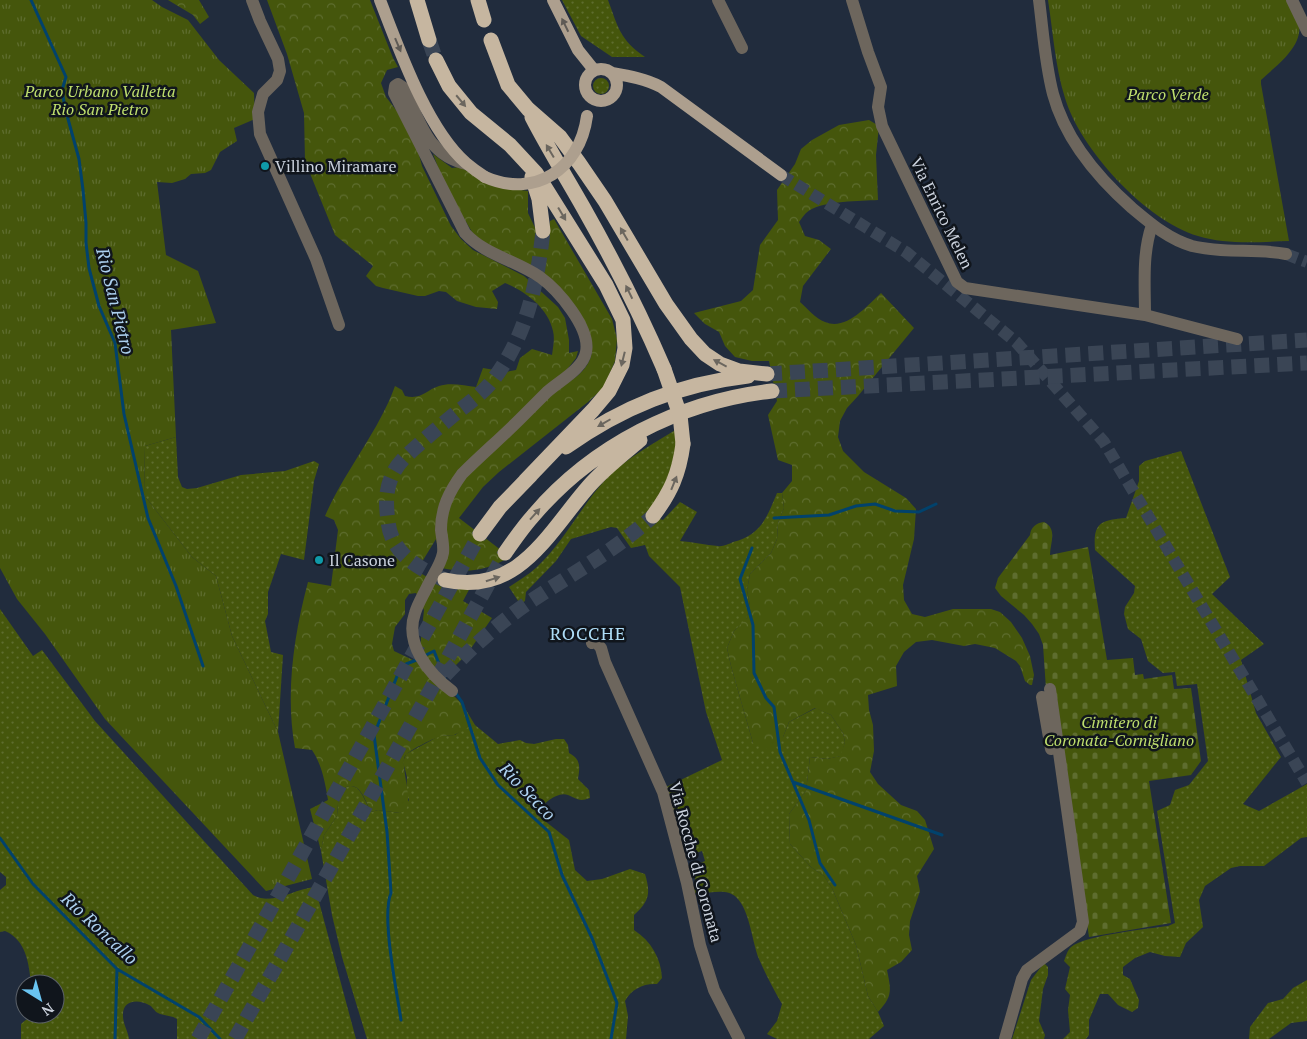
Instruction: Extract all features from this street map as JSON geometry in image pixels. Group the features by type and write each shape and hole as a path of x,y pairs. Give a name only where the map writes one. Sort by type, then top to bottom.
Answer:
{"highway":[{"path":"417,0 429,40"},
{"path":"478,0 484,20"},
{"path":"490,40 508,84 528,109 560,137 579,163 605,201 666,304 691,339 705,354 720,364 739,371 766,374 726,379 682,388 656,397 629,409 576,440 525,481"},
{"path":"436,60 449,86 471,113 510,145 536,173 606,285 623,320 626,334 626,348 622,365 609,391 500,507 480,534"},
{"path":"528,109 622,277 664,369 680,415 683,444 679,470 672,489 653,516"},
{"path":"525,160 539,199 543,231"},
{"path":"505,553 533,515 564,483 581,469 626,440 691,408 720,400 772,391"},
{"path":"445,580 482,582 499,578 514,570 536,549 610,464 666,419"}],"main road":[{"path":"380,0 404,60 434,124 467,164 485,177 496,182 514,185 532,183 558,171 569,161 577,149 583,137 589,110 596,101"},
{"path":"553,0 578,50 594,70"},
{"path":"612,73 617,87 613,96 602,101 596,101 589,96 585,86 588,76 594,70 602,69 646,81 662,88 780,175"},
{"path":"617,87 646,81"}],"street":[{"path":"252,0 260,22 275,52 280,71 277,80 263,94 258,112 260,134 316,259 339,325"},
{"path":"718,0 742,48"},
{"name":"Via Enrico Melen","path":"852,0 881,87 878,107 882,126 956,282 965,288 1145,315 1237,340"},
{"path":"1038,0 1052,92 1065,125 1078,149 1126,203 1152,225 1168,236 1182,242 1200,247 1236,252 1286,254"},
{"path":"1292,0 1307,32"},
{"path":"452,691 443,684 422,659 416,649 413,631 414,614 443,553 441,521 446,500 451,489 462,474 583,360 587,344 586,336 577,319 553,288 526,269 483,249 472,242 465,233 394,93 395,86 398,84 404,88 428,138 436,149 452,160 467,164"},
{"path":"1145,315 1145,261 1147,242 1152,225"},
{"name":"Via Rocche di Coronata","path":"592,643 596,642 601,648 605,662 663,792 687,883 700,945 714,990 739,1039"},
{"path":"1005,1039 1022,979 1027,970 1080,931 1083,922 1064,794 1064,782 1046,693"}],"green space":[{"name":"Parco Urbano Valletta Rio San Pietro","path":"0,0 152,0 188,20 219,60 254,93 255,119 234,128 237,141 220,152 211,170 205,173 191,174 185,179 172,183 157,182 166,255 198,271 216,323 171,330 176,437 145,446 144,495 192,557 216,576 232,636 278,732 312,879 266,891 105,719 45,634 17,599 0,568"},
{"path":"168,0 199,0 209,17 200,24 193,15"},
{"path":"267,0 370,0 398,67 387,70 381,83 386,97 413,132 422,166 451,226 473,250 524,276 558,307 565,318 569,353 578,351 576,358 565,372 554,392 575,378 586,367 592,352 592,343 560,289 475,237 446,188 433,154 452,168 460,167 493,186 528,191 528,213 538,234 549,231 550,221 554,219 612,319 617,339 615,361 604,387 588,402 499,472 483,487 459,518 510,557 478,570 461,571 442,568 436,539 417,570 436,581 471,586 463,601 492,618 467,654 444,677 430,664 420,648 424,610 416,593 409,594 405,600 405,614 395,627 392,644 394,651 417,662 436,685 455,697 463,705 475,725 454,735 442,736 431,740 415,748 405,756 404,767 408,805 403,812 378,810 371,812 363,795 356,787 346,787 339,792 337,816 324,835 321,851 310,809 328,800 327,793 321,768 312,750 295,748 292,727 291,685 295,643 308,582 331,586 338,530 334,520 325,516 380,419 395,386 402,390 405,396 411,397 420,396 444,385 453,384 476,387 483,368 506,372 516,370 520,358 532,349 552,355 554,337 550,323 541,308 521,291 505,283 492,291 498,302 497,309 476,307 457,301 446,292 439,291 425,296 418,296 383,288 376,286 366,276 373,266 335,235 305,161 304,113 287,54"},
{"path":"562,0 608,0 625,39 645,57 612,57 581,36"},
{"name":"Parco Verde","path":"1048,0 1286,0 1296,15 1299,24 1297,40 1281,62 1261,80 1261,84 1289,241 1232,242 1198,236 1178,228 1157,215 1118,181 1085,139 1073,118 1065,98 1057,61"},
{"path":"598,78 604,78 609,83 607,92 598,94 593,89 593,83"},
{"path":"869,120 879,126 876,155 878,200 843,202 816,207 807,212 799,222 805,236 819,240 831,249 803,286 800,302 822,321 833,324 841,323 856,316 881,293 914,328 847,408 840,421 838,437 843,451 864,472 906,498 916,509 914,539 903,585 904,600 912,614 925,617 953,609 991,609 1000,612 1011,622 1022,638 1030,656 1034,675 1032,685 1030,685 1025,681 1020,666 1016,661 995,648 975,644 964,646 932,640 916,642 904,652 896,666 897,686 868,695 873,725 874,751 870,772 878,784 901,805 917,811 925,820 934,849 917,876 920,891 910,921 909,935 912,950 901,962 887,970 890,992 886,1002 878,1012 868,996 856,945 832,888 824,876 811,867 790,844 789,814 806,791 810,757 827,759 840,756 845,742 843,733 831,715 815,708 789,722 783,737 772,751 753,743 727,648 734,631 746,619 750,606 747,590 750,574 771,553 777,539 778,523 784,508 782,493 792,481 792,465 778,460 768,415 777,401 769,361 752,361 735,357 725,346 719,332 705,324 694,313 741,301 753,290 760,245 778,220 777,190 795,164 801,149 812,140 839,125"},
{"path":"677,429 674,469 647,515 663,520 680,502 697,512 680,541 720,546 743,539 757,530 770,510 777,493 782,493 784,508 778,523 777,539 771,553 750,574 747,590 750,606 746,620 734,631 727,648 753,743 783,737 789,722 816,708 831,715 843,733 845,742 841,756 827,759 810,757 806,791 789,814 790,844 811,867 824,876 832,888 856,945 868,996 884,1026 869,1039 777,1039 767,1034 777,1021 782,1004 759,959 745,910 736,897 727,892 694,893 695,879 693,866 705,861 702,851 696,853 684,813 674,816 664,788 722,760 706,712 680,587 649,556 645,545 631,548 617,528 611,527 571,539 556,561 526,592 525,601 520,604 509,587 534,570 547,557 608,477 632,457"},
{"path":"176,437 178,477 182,487 187,489 197,488 241,475 285,471 314,461 319,464 314,481 304,560 281,554 268,592 268,614 265,621 271,652 283,655 278,732 232,636 216,576 192,557 144,495 145,446"},
{"path":"1181,451 1230,577 1212,594 1264,644 1241,660 1256,713 1281,757 1243,804 1259,811 1307,784 1307,837 1301,838 1264,866 1231,868 1205,886 1199,900 1203,927 1186,943 1180,957 1150,952 1135,958 1123,967 1123,975 1130,979 1139,1000 1138,1008 1132,1012 1118,1005 1108,994 1100,994 1089,1020 1089,1035 1086,1039 1063,1039 1070,1032 1068,1010 1070,995 1065,989 1070,967 1064,961 1071,947 1103,936 1168,926 1175,923 1157,811 1170,805 1175,790 1189,785 1208,761 1197,684 1177,686 1175,672 1163,673 1148,661 1141,639 1128,629 1124,614 1125,607 1134,593 1135,586 1095,550 1095,534 1100,525 1110,520 1126,518 1139,481 1139,466 1145,461"},
{"name":"Cimitero di Coronata-Cornigliano","path":"1044,522 1051,528 1052,532 1050,555 1088,547 1107,660 1133,658 1135,675 1143,674 1144,679 1172,675 1174,689 1191,688 1201,761 1191,775 1149,781 1171,923 1089,937 1060,735 1046,689 1043,645 1039,634 1032,624 1001,596 995,588 998,578 1030,535 1033,528 1036,524"},
{"path":"0,609 33,656 42,650 95,721 253,895 268,899 276,898 315,887 356,1039 177,1039 177,1019 158,1013 145,1003 132,1002 123,1011 123,1019 129,1039 21,1039 21,1024 65,1024 65,974 30,974 25,953 18,940 5,931 0,932 0,890 6,885 6,877 0,872"},
{"path":"475,725 498,744 520,740 534,744 564,739 568,745 569,753 578,761 578,779 589,790 590,798 581,800 564,794 559,795 545,803 536,814 569,840 575,870 587,881 602,879 630,869 645,874 648,892 643,906 634,915 634,930 645,939 654,951 660,964 662,978 657,984 643,986 634,990 625,1001 628,1016 626,1039 367,1039 342,957 332,915 321,851 324,835 337,816 339,792 346,787 351,786 359,790 371,812 378,810 400,813 409,800 406,793 407,777 403,762 406,754 439,736 455,735 467,726"},
{"path":"1044,963 1048,967 1048,975 1043,989 1039,1021 1045,1035 1044,1039 1012,1039 1031,980"},
{"path":"1307,980 1307,1021 1291,1023 1269,1039 1249,1039 1250,1027 1268,1003 1283,999 1293,988"}],"waterway":[{"name":"Rio San Pietro","path":"31,0 66,77 62,90 79,159 89,268 99,306 115,343 124,414 148,518 176,586 203,666"},
{"path":"774,518 829,515 856,506 875,504 895,511 919,512 936,504"},
{"path":"752,548 740,579 753,625 754,673 766,698 774,707 780,752 809,820 820,863 835,885"},
{"name":"Rio Secco","path":"424,656 434,651 445,679"},
{"path":"401,1020 389,936 388,904 391,893 387,832 374,735 401,666 419,659"},
{"name":"Rio Secco","path":"455,692 462,702 480,758 498,785 549,832 562,875 592,938 617,1003 611,1039"},
{"path":"793,782 942,835"},
{"name":"Rio Roncallo","path":"0,838 33,884 117,969 199,1017 220,1039"},
{"path":"115,1039 117,969"}],"tunnel":[{"path":"429,40 436,60"},
{"path":"781,175 906,252 1016,342 1104,442 1307,783"},
{"path":"445,580 415,564 400,551 394,542 387,515 388,487 396,468 402,460 480,394 505,363 529,309 534,290 543,231"},
{"path":"1286,254 1307,262"},
{"path":"767,374 1307,340"},
{"path":"772,391 1307,363"},
{"path":"445,675 476,644 499,625 534,599 610,550 653,516"},
{"path":"198,1039 480,534"},
{"path":"235,1039 505,553"}],"place":[{"name":"Villino Miramare","path":"265,166"},
{"name":"Il Casone","path":"319,560"}],"district":[{"name":"ROCCHE","path":"588,633"}]}
